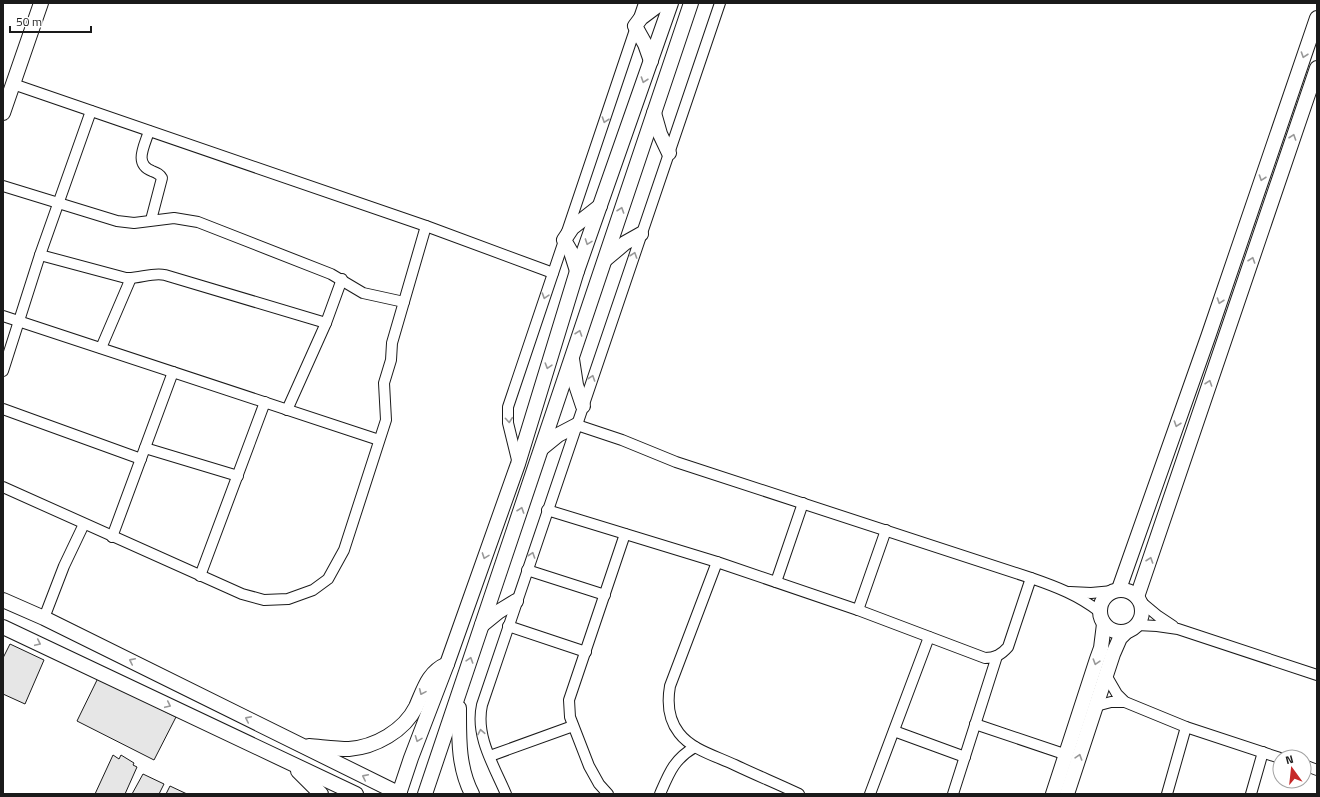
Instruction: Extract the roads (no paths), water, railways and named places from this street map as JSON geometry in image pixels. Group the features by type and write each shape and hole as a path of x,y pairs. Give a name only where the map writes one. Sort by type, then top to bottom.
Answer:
{"street":[{"path":"3,113 41,3"},
{"path":"518,464 508,423 508,407 644,3"},
{"path":"636,26 641,18 661,3"},
{"path":"3,600 44,618 399,794 518,464 578,271 671,3"},
{"path":"425,794 691,3"},
{"path":"506,794 481,732 480,714 516,601 720,3"},
{"path":"1053,794 1101,648 1102,618 1100,606 1107,595 1116,590 1211,329 1317,18"},
{"path":"636,26 651,61"},
{"path":"1067,794 1116,646 1141,618 1143,610 1139,599 1317,68"},
{"path":"13,84 426,226 553,273"},
{"path":"3,371 40,255 91,111"},
{"path":"654,113 660,134 669,153"},
{"path":"149,131 142,155 142,163 147,169 159,174 162,178 151,220"},
{"path":"3,186 117,221 134,222 174,218 198,222 342,279 363,293 404,302"},
{"path":"564,240 572,228 601,205"},
{"path":"3,487 112,537 253,598 276,601 288,600 313,590 328,579 344,550 386,420 384,383 391,360 392,343 426,226"},
{"path":"604,261 625,243 641,234"},
{"path":"564,240 571,252 578,271"},
{"path":"40,255 130,278 161,274 326,324"},
{"path":"101,348 130,278"},
{"path":"287,410 326,324 342,279"},
{"path":"3,316 379,440"},
{"path":"572,356 576,385 582,406"},
{"path":"112,537 173,372"},
{"path":"200,576 265,402"},
{"path":"3,409 141,459"},
{"path":"542,448 558,435 577,425 622,440 676,462 1031,578 1068,592 1085,601 1102,618 1110,629 1118,632 1131,628 1157,626 1176,628 1317,675"},
{"path":"145,448 238,476"},
{"path":"776,582 803,503"},
{"path":"547,510 776,582 858,610 985,658 997,656 1008,647 1031,578"},
{"path":"44,618 64,566 84,524"},
{"path":"858,610 886,530"},
{"path":"608,794 594,776 573,726 570,717 569,700 625,534"},
{"path":"716,562 670,686 668,706 674,725 679,734 695,747 799,794"},
{"path":"527,570 605,595"},
{"path":"1068,592 1091,593 1126,590 1132,592 1158,616 1176,628"},
{"path":"482,625 498,612 516,601"},
{"path":"508,626 586,652"},
{"path":"3,627 356,794"},
{"path":"870,794 929,637"},
{"path":"953,794 997,656"},
{"path":"301,745 348,749 360,747 381,740 400,727 408,718 415,708 431,675 441,666 447,664"},
{"path":"1106,675 1117,694 1125,702"},
{"path":"458,697 459,750 465,777 472,794"},
{"path":"1096,706 1111,702 1125,702 1186,727 1272,755"},
{"path":"976,724 1067,755"},
{"path":"490,756 573,726"},
{"path":"1167,794 1186,727"},
{"path":"894,731 965,756"},
{"path":"660,794 671,770 676,763 688,751 695,747"},
{"path":"1251,794 1263,752"},
{"path":"286,761 310,781 321,794"}]}
